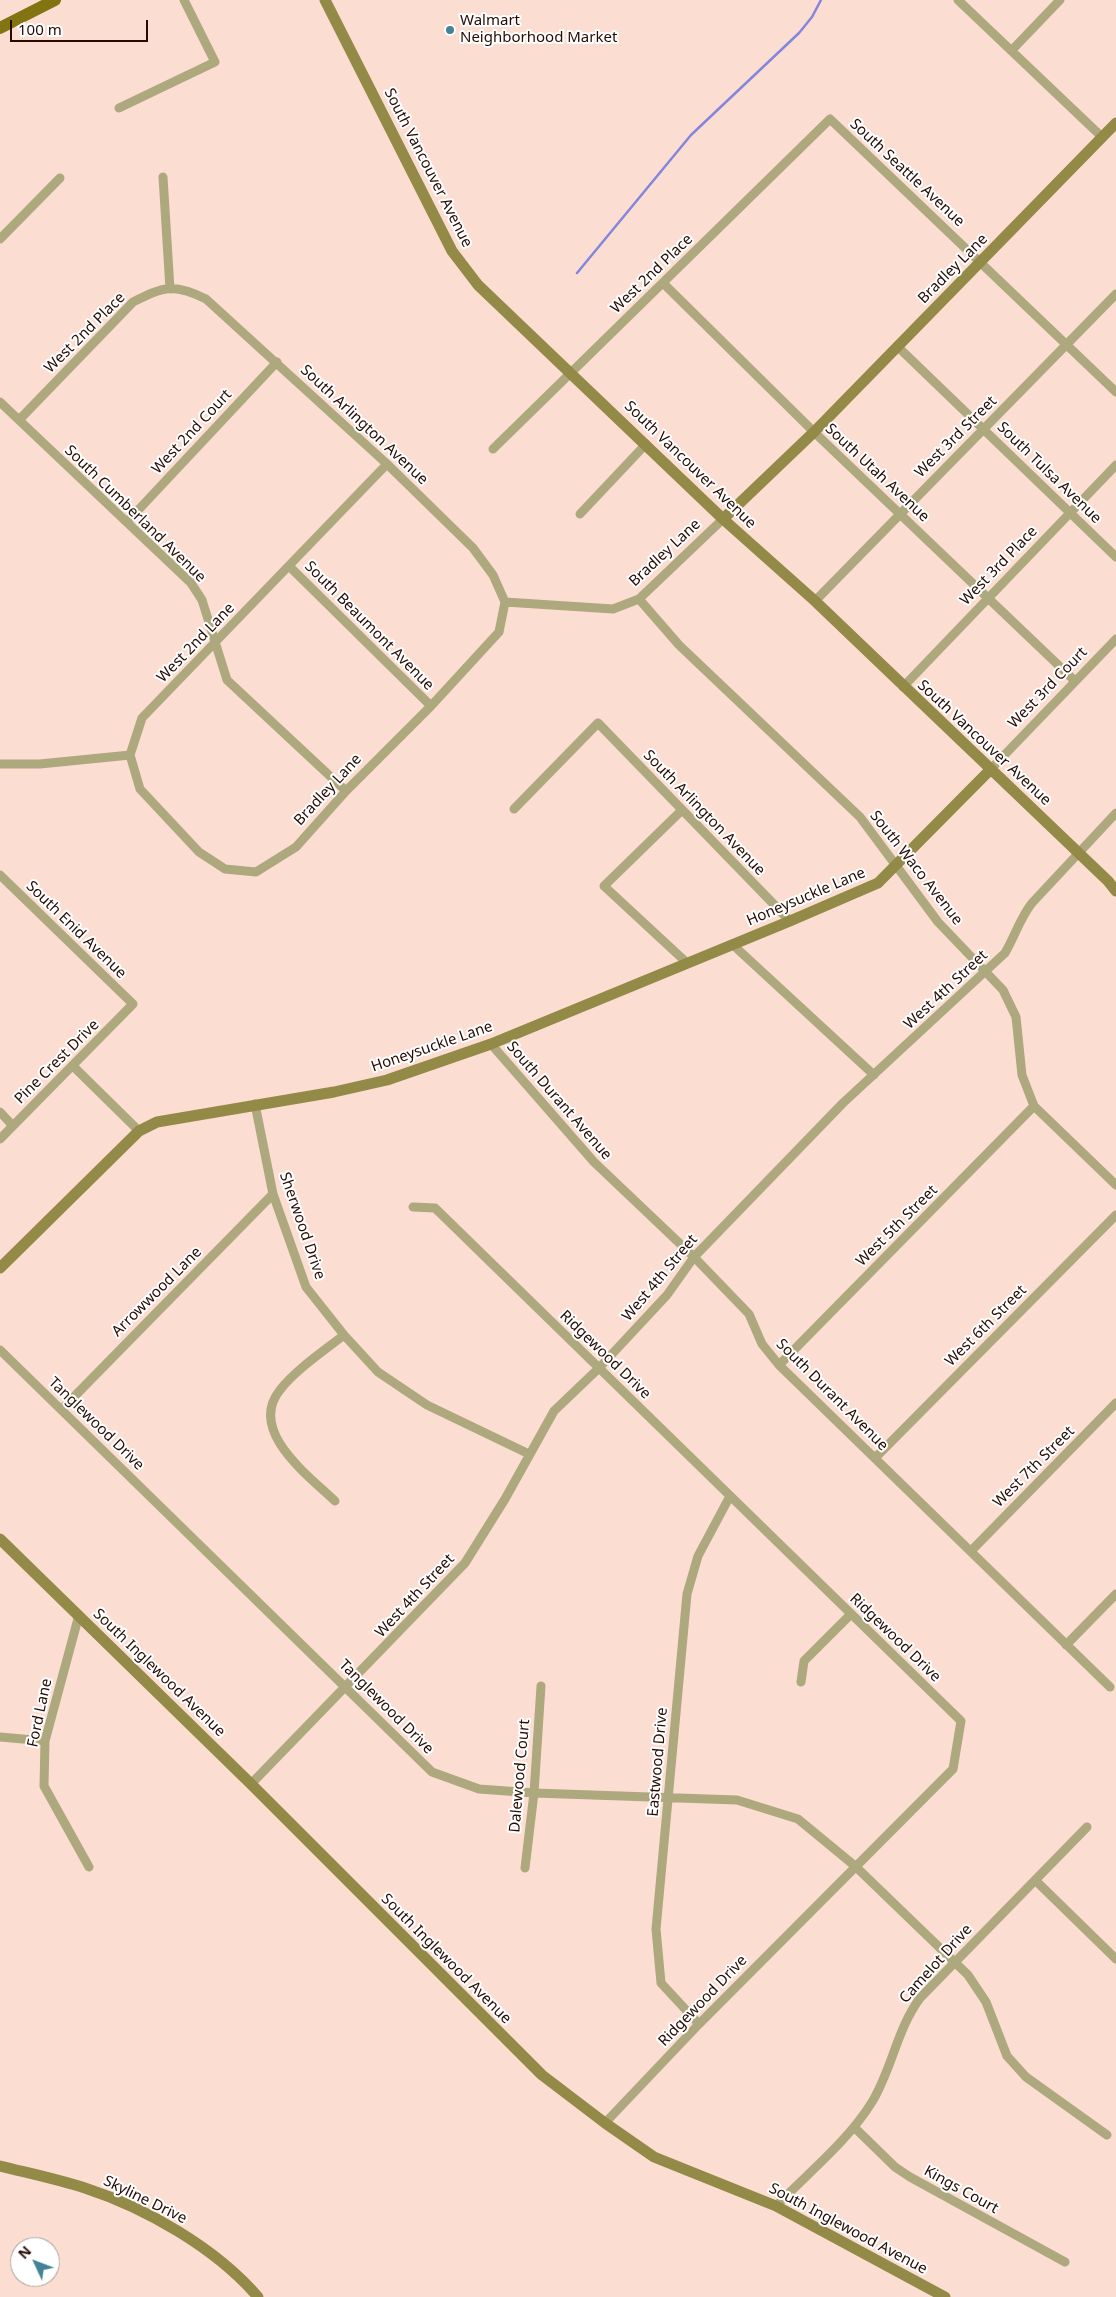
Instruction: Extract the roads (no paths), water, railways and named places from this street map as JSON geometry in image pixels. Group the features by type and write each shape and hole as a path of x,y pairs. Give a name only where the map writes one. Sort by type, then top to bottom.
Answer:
{"main road":[{"path":"0,28 55,0"}],"street":[{"path":"119,108 216,62 184,0"},
{"name":"South Vancouver Avenue","path":"325,0 452,251 478,285 723,519 815,601 1116,890"},
{"path":"958,0 1102,137"},
{"path":"1012,50 1060,0"},
{"name":"West 2nd Place","path":"493,449 830,119"},
{"name":"South Seattle Avenue","path":"830,119 1116,392"},
{"name":"Bradley Lane","path":"130,755 140,789 199,852 225,869 256,872 296,847 499,632 505,602 613,609 639,599 814,432 1116,123"},
{"path":"163,177 170,289"},
{"path":"0,239 60,178"},
{"name":"South Utah Avenue","path":"662,284 1075,681"},
{"name":"West 2nd Place","path":"18,420 133,302 156,290 183,288"},
{"name":"South Arlington Avenue","path":"183,288 206,299 387,464 473,548 493,575 505,602"},
{"name":"West 3rd Street","path":"815,601 900,512 1116,294"},
{"name":"South Tulsa Avenue","path":"897,346 1116,557"},
{"name":"West 2nd Court","path":"127,522 277,362"},
{"name":"South Cumberland Avenue","path":"0,402 191,583 202,600 227,680 346,792"},
{"path":"580,514 646,444"},
{"name":"West 2nd Lane","path":"130,755 142,718 387,464"},
{"name":"West 3rd Place","path":"903,686 1116,465"},
{"name":"South Beaumont Avenue","path":"289,566 431,706"},
{"name":"South Waco Avenue","path":"639,599 679,646 860,817 938,922 1003,990 1016,1016 1022,1075 1034,1106 1116,1185"},
{"name":"West 3rd Court","path":"897,865 1116,639"},
{"name":"South Arlington Avenue","path":"514,809 598,723 681,811 790,921"},
{"path":"0,764 40,764 130,755"},
{"path":"681,811 604,886 686,962"},
{"name":"West 4th Street","path":"251,1784 465,1564 505,1499 554,1411 599,1368 667,1295 694,1257 843,1103 1005,953 1015,937 1024,913 1078,852 1116,813"},
{"name":"Honeysuckle Lane","path":"0,1268 139,1130 156,1122 334,1092 388,1080 491,1044 686,962 790,921 878,883 897,865"},
{"name":"South Enid Avenue","path":"0,876 133,1004"},
{"path":"732,944 874,1075"},
{"name":"Pine Crest Drive","path":"0,1139 133,1004"},
{"name":"South Durant Avenue","path":"491,1044 594,1162 694,1257 749,1314 762,1344 779,1365 1110,1687"},
{"path":"74,1066 139,1130"},
{"name":"Sherwood Drive","path":"255,1104 273,1194 306,1286 344,1335 378,1372 428,1405 529,1454"},
{"name":"West 5th Street","path":"779,1365 1034,1106"},
{"path":"0,1112 13,1126"},
{"name":"Arrowwood Lane","path":"62,1409 273,1194"},
{"name":"Ridgewood Drive","path":"413,1208 435,1208 961,1721 953,1769 698,2024 604,2123"},
{"name":"West 6th Street","path":"875,1458 1116,1215"},
{"path":"336,1501 284,1453 274,1433 270,1411 279,1390 344,1335"},
{"name":"Tanglewood Drive","path":"0,1350 432,1772 479,1789 534,1793 737,1800 798,1818 856,1866 955,1962 978,1987 1007,2056 1016,2068 1026,2078 1107,2135"},
{"name":"West 7th Street","path":"971,1551 1116,1403"},
{"name":"Eastwood Drive","path":"698,2024 661,1983 656,1929 687,1594 698,1556 730,1496"},
{"name":"South Inglewood Avenue","path":"0,1539 251,1784 542,2075 604,2123 654,2157 776,2206 945,2297"},
{"path":"1066,1645 1116,1594"},
{"path":"801,1682 804,1660 851,1614"},
{"name":"Ford Lane","path":"79,1615 45,1741 44,1786 89,1867"},
{"name":"Dalewood Court","path":"525,1868 534,1793 541,1686"},
{"path":"0,1737 45,1741"},
{"name":"Camelot Drive","path":"776,2206 854,2127 872,2102 910,2012 920,1998 1087,1828"},
{"path":"1035,1880 1116,1960"},
{"name":"Kings Court","path":"854,2127 895,2166 910,2177 1065,2262"},
{"name":"Skyline Drive","path":"0,2166 86,2188 139,2211 182,2234 216,2257 234,2272 258,2297"}],"waterway":[{"path":"577,273 691,135 799,33 812,17 821,0"}],"place":[{"name":"Walmart Neighborhood Market","path":"450,30"}]}
